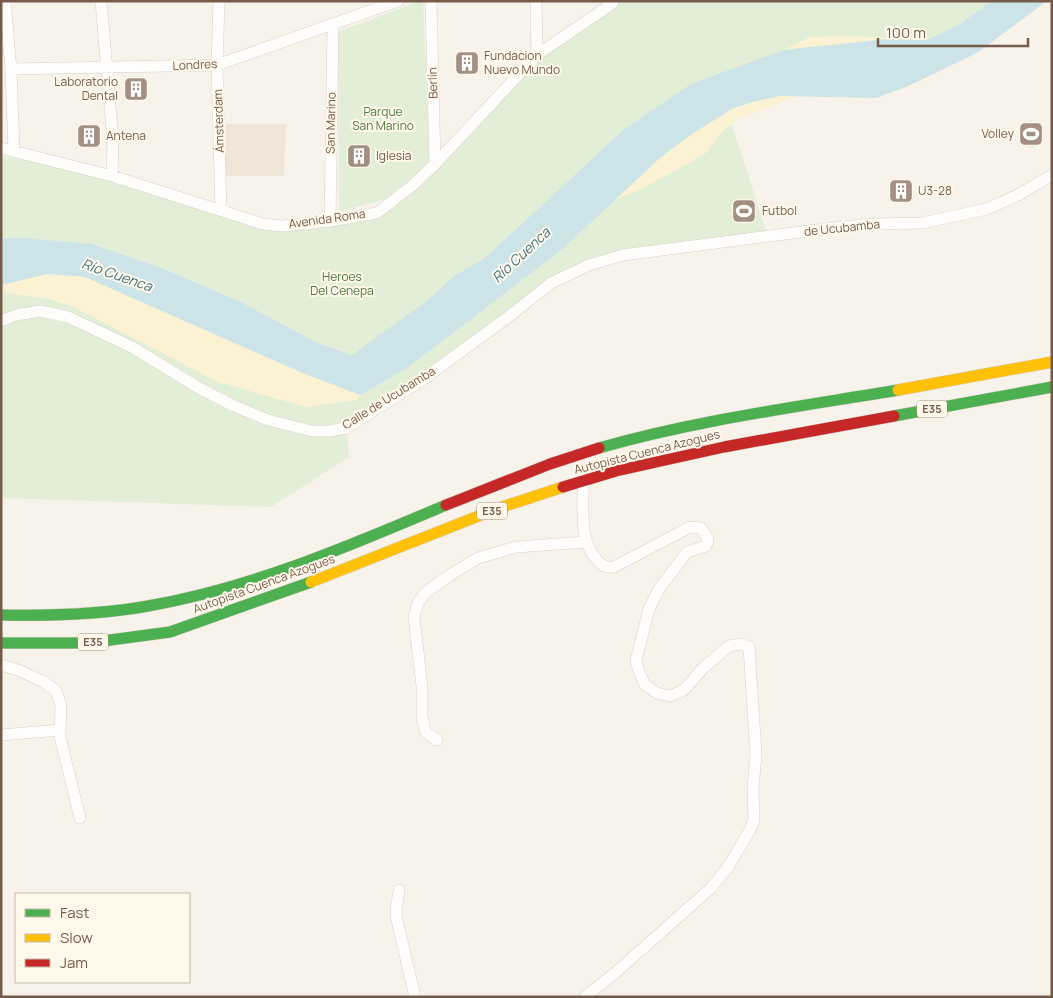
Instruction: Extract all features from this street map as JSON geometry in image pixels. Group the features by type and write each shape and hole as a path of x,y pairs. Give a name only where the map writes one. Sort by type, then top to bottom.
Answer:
{"highway":[{"name":"Autopista Cuenca Azogues","path":"1,615 49,616 111,612 188,598 242,584 287,569 529,471 619,443 675,429 774,409 891,391 1052,362"},
{"name":"Autopista Cuenca Azogues","path":"1,643 100,642 184,630 196,622 216,614 290,591 487,513 583,480 693,453 1052,387"}],"street":[{"path":"5,1 11,69 14,151"},
{"path":"101,1 113,141 112,176"},
{"name":"Ámsterdam","path":"219,1 217,65 221,210"},
{"name":"Londres","path":"11,69 217,65 398,1"},
{"name":"Berlín","path":"431,1 435,164"},
{"path":"536,1 537,55"},
{"name":"Avenida Roma","path":"1,148 112,176 263,224 282,226 330,221 376,212 413,185 435,164 537,55 613,2"},
{"name":"San Marino","path":"330,221 333,24"},
{"name":"de Ucubamba","path":"623,255 831,228 870,224 922,223 987,209 1018,196 1052,175"},
{"name":"Calle de Ucubamba","path":"1,322 16,315 40,311 68,317 132,347 199,388 234,406 268,420 312,431 330,431 346,428 422,380 507,318 551,283 589,265 623,255"},
{"path":"583,480 584,509 582,525 586,542 592,555 602,566 614,567 690,527 700,528 708,539 706,546 687,552 659,590 649,609 636,661 637,666 645,685 657,694 670,696 684,690 703,668 729,646 741,644 749,647 756,754 753,788 754,820 728,867 711,888 585,997"},
{"path":"437,740 425,731 422,717 422,687 414,617 418,603 425,594 450,575 478,558 516,548 586,542"},
{"path":"1,665 18,670 44,682 56,691 61,704 60,738 80,818"},
{"path":"1,735 60,730"},
{"path":"399,890 396,911 397,920 415,997"}],"shaded area":[{"path":"226,124 286,124 284,176 225,176"}],"green space":[{"name":"Parque San Marino","path":"423,1 430,162 385,199 339,212 338,32"},
{"name":"Heroes Del Cenepa","path":"616,1 991,1 960,24 927,40 622,131 485,258 454,276 428,300 359,352 357,351 352,355 318,343 241,302 159,267 92,244 1,238 1,156 112,176 264,228 284,232 376,213 540,58"},
{"path":"724,100 766,231 623,255 551,283 422,380 330,431 268,420 132,347 40,311 1,321 1,285 8,282 85,277 305,374 360,394 407,368 558,253"},
{"name":"Volley","path":"1032,120 1042,144 1030,149 1019,125"},
{"path":"39,315 67,321 131,351 268,423 347,431 349,457 271,507 1,498 1,325 18,318"}],"sand":[{"path":"849,36 927,40 784,50 809,37"},
{"path":"885,79 906,87 876,98 795,97 736,120 720,134 706,153 700,157 641,189 615,200 619,191 715,103"},
{"path":"48,274 85,277 305,374 361,394 357,400 306,407 218,382 72,306 48,299 9,293 4,290 3,284 8,282"}],"water":[{"name":"Río Cuenca","path":"991,1 1047,1 977,53 906,87 876,98 780,96 752,102 732,109 692,134 661,157 558,253 407,368 360,395 305,374 85,277 48,274 1,285 1,238 92,244 159,267 241,302 318,343 352,355 428,300 454,276 485,258 622,131 691,84 784,50 887,39 927,40 960,24"}],"traffic: fast":[{"path":"894,416 1052,387"},
{"path":"599,448 710,422 898,390"},
{"path":"1,615 93,613 130,609 187,598 300,564 446,505"},
{"path":"1,643 88,643 170,632 311,582"}],"traffic: slow":[{"path":"898,390 1052,362"},
{"path":"311,582 499,508 563,487"}],"traffic: jam":[{"path":"563,487 616,471 724,447 894,416"},
{"path":"446,505 550,464 599,448"}],"place":[{"name":"Fundacion Nuevo Mundo","path":"467,63"},
{"name":"Laboratorio Dental","path":"136,89"},
{"name":"Volley","path":"1031,134"},
{"name":"Antena","path":"89,136"},
{"name":"Iglesia","path":"359,156"},
{"name":"U3-28","path":"901,191"},
{"name":"Futbol","path":"744,211"}]}
